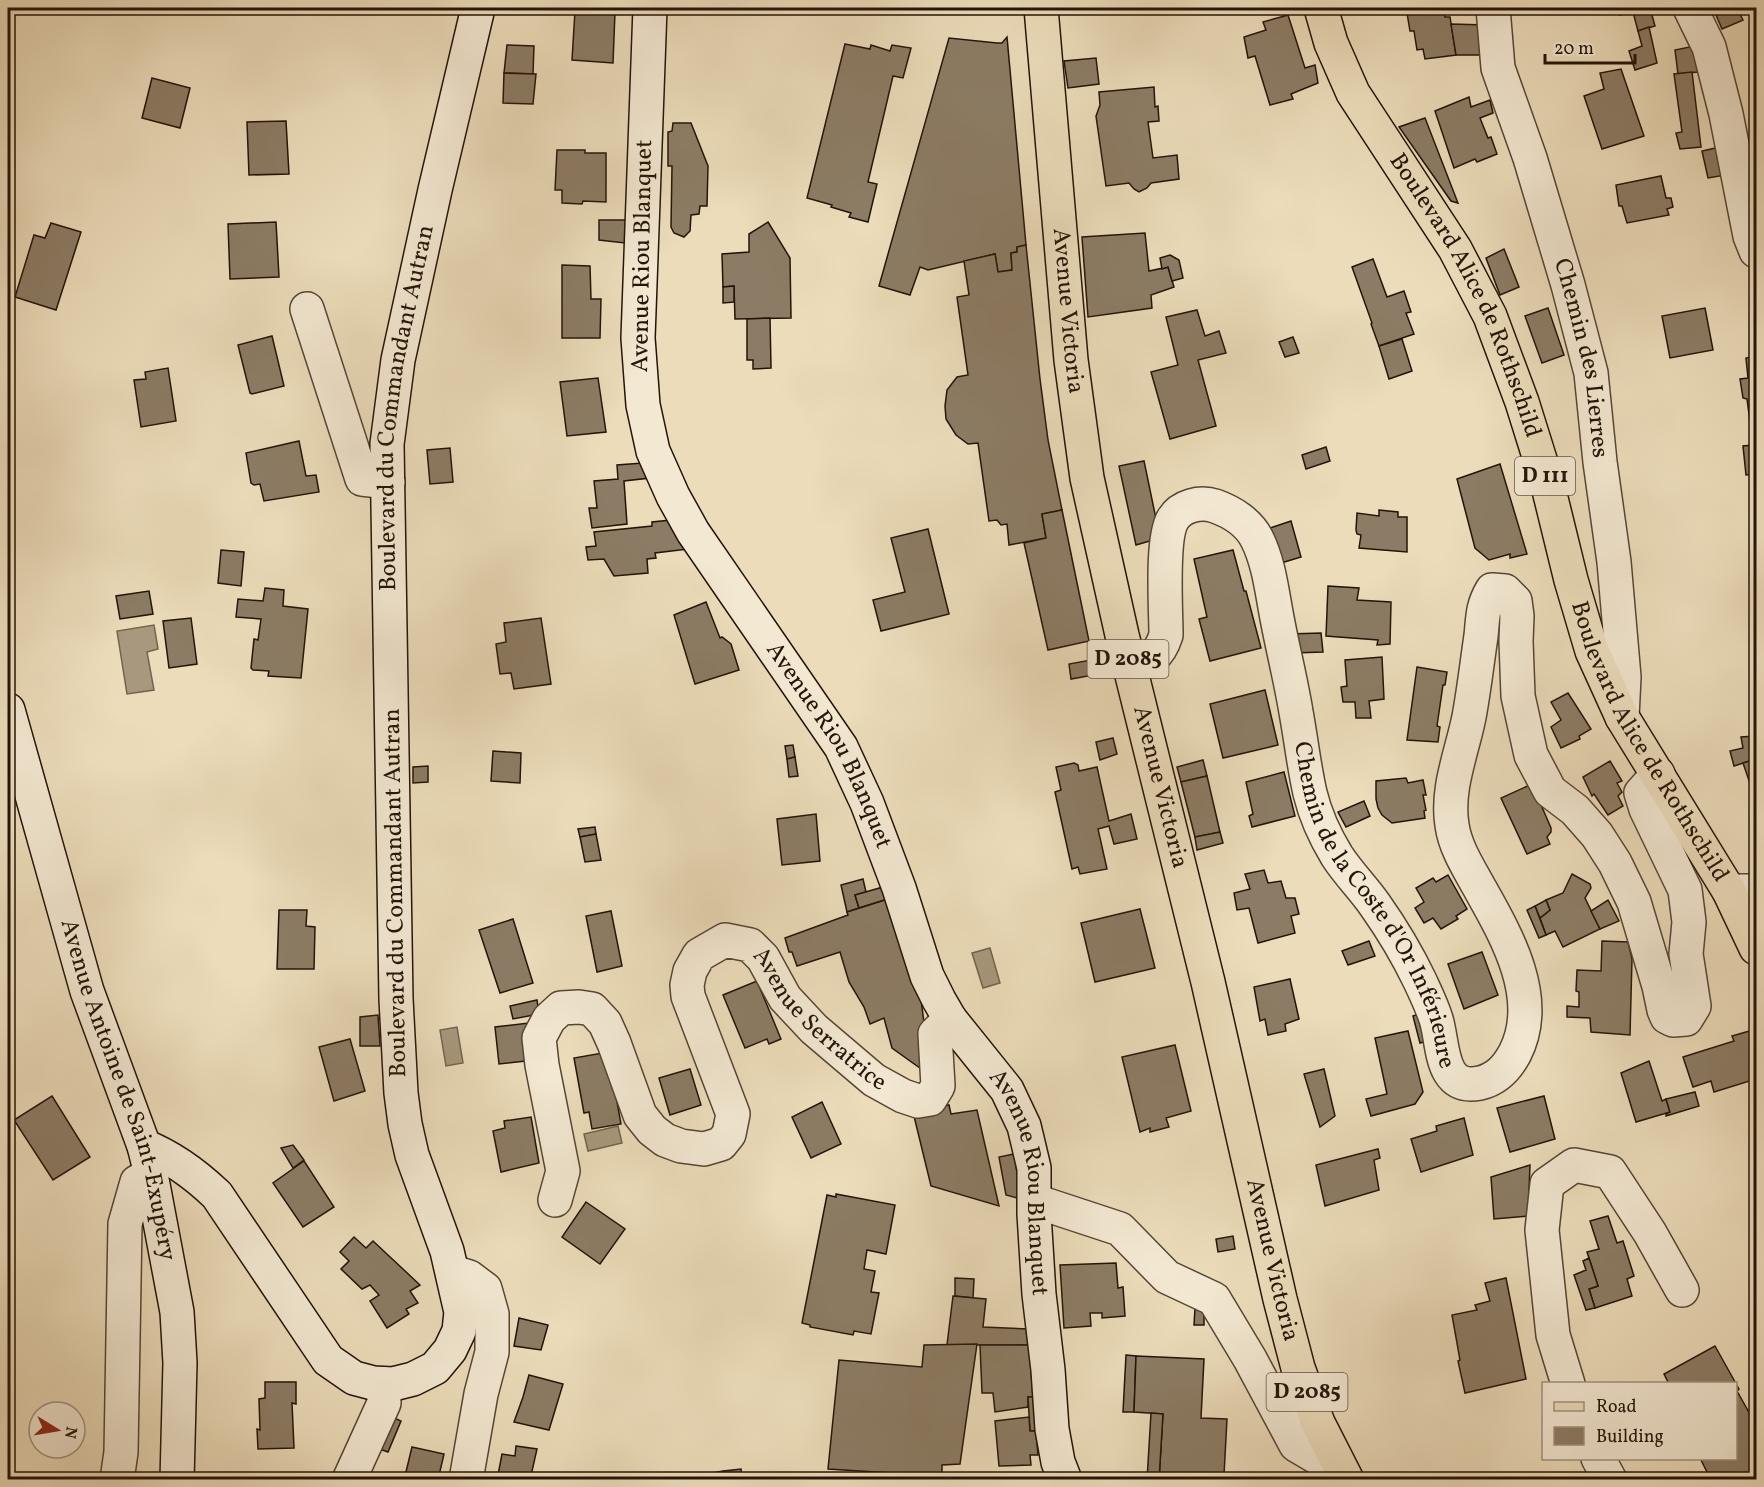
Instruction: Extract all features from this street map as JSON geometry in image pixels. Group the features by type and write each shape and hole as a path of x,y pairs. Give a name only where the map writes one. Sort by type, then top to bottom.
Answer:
{"main road":[{"name":"Avenue Victoria","path":"1041,8 1071,360 1087,478 1104,561 1208,982 1280,1299 1298,1368 1318,1423 1345,1476"},
{"name":"Boulevard Alice de Rothschild","path":"1321,8 1331,43 1353,93 1455,249 1490,316 1522,402 1547,482 1571,580 1592,651 1622,717 1658,774 1743,894 1756,948"}],"street":[{"name":"Boulevard du Commandant Autran","path":"147,1160 162,1153 197,1176 217,1195 328,1360 354,1378 384,1384 413,1379 435,1368 450,1350 459,1331 461,1312 453,1272 412,1155 401,1094 396,999 387,444 398,360 478,8"},
{"name":"Avenue Riou Blanquet","path":"650,8 638,338 643,405 653,451 693,532 840,747 867,803 899,888 927,975 950,1019 1007,1090 1024,1126 1034,1168 1039,1294 1052,1429 1058,1462 1065,1479"},
{"name":"Chemin des Lierres","path":"1493,8 1498,68 1530,158 1568,285 1591,373 1616,585 1624,677 1622,717"},
{"path":"1690,8 1709,46 1726,114 1750,236 1756,251"},
{"path":"307,309 363,479 388,482"},
{"name":"Chemin de la Coste d'Or Inférieure","path":"1130,665 1152,659 1162,647 1166,635 1167,533 1173,519 1184,508 1197,504 1211,504 1231,513 1245,523 1256,537 1269,576 1297,713 1310,796 1324,831 1338,857 1399,941 1437,1019 1444,1059 1451,1075 1458,1082 1480,1083 1494,1078 1507,1068 1517,1049 1524,1027 1524,994 1513,951 1460,853 1452,826 1450,799 1469,717 1483,622 1483,605 1492,590 1504,591 1515,601 1518,696 1531,755 1550,791 1575,810 1597,834 1615,863 1634,902 1664,1010 1667,1017 1680,1021 1686,1019 1694,1006 1686,954 1689,922 1685,890 1646,809 1641,793 1658,774"},
{"name":"Avenue Antoine de Saint-Exupéry","path":"8,710 87,991 147,1160 177,1312 180,1363 177,1479"},
{"name":"Avenue Serratrice","path":"555,1200 562,1171 539,1038 549,1019 561,1008 592,1009 604,1023 614,1043 640,1115 652,1130 665,1140 681,1146 704,1149 721,1144 729,1134 733,1114 688,996 687,985 690,971 699,955 714,945 725,940 750,945 763,958 785,998 814,1029 874,1080 903,1096 918,1101 930,1099 938,1086 935,1034 950,1019"},
{"path":"117,1479 121,1452 125,1224 137,1182 147,1160"},
{"path":"1568,1382 1553,1335 1542,1230 1547,1184 1574,1165 1610,1172 1650,1233 1682,1290"},
{"path":"1035,1201 1120,1229 1167,1277 1214,1299 1250,1359 1296,1445 1345,1476"},
{"path":"453,1272 469,1277 485,1289 492,1314 492,1352 481,1394 466,1479"},
{"path":"349,1479 384,1403 384,1384"},
{"path":"1599,1460 1610,1479"}],"shaded area":[{"path":"154,625 158,649 147,652 154,690 127,694 117,631"},
{"path":"990,948 1000,983 983,988 972,953"},
{"path":"457,1027 463,1063 446,1066 440,1030"},
{"path":"618,1126 622,1143 588,1151 584,1134"}],"building":[{"path":"615,8 632,8 632,13 615,12"},
{"path":"1411,8 1443,8 1445,17 1450,17 1456,55 1425,59 1423,49 1417,50 1414,31 1410,31 1407,13 1412,12"},
{"path":"1618,8 1643,8 1620,15"},
{"path":"1650,8 1655,26 1638,31 1633,12"},
{"path":"1713,8 1737,8 1743,20 1722,29"},
{"path":"575,11 615,12 613,63 572,60"},
{"path":"1288,15 1305,68 1315,65 1318,83 1291,94 1293,99 1270,105 1255,56 1248,58 1244,37 1266,30 1263,22"},
{"path":"1451,24 1485,25 1489,55 1456,55"},
{"path":"1649,27 1657,63 1635,70 1629,51 1642,46 1638,31"},
{"path":"1007,37 1026,245 1017,247 1017,252 1011,253 1012,270 998,272 995,254 928,270 920,267 910,295 879,286 949,38 1002,43"},
{"path":"845,44 870,49 871,45 890,51 892,45 911,48 903,78 893,76 868,182 877,184 868,222 849,217 851,213 831,207 832,205 807,198"},
{"path":"507,45 534,46 533,74 504,73"},
{"path":"1699,45 1708,71 1678,74 1675,50"},
{"path":"1096,58 1099,84 1068,88 1064,61"},
{"path":"1621,69 1644,136 1602,149 1584,96 1604,89 1600,73"},
{"path":"1692,72 1701,147 1680,149 1676,133 1682,132 1674,74"},
{"path":"504,73 536,74 533,104 503,103"},
{"path":"152,78 190,88 180,128 142,118"},
{"path":"1154,87 1155,107 1158,106 1159,121 1148,122 1153,158 1177,155 1179,179 1151,183 1139,192 1129,183 1106,186 1096,116 1100,105 1099,92"},
{"path":"1469,97 1471,107 1490,100 1493,113 1480,118 1488,138 1491,137 1497,154 1477,162 1475,159 1454,168 1435,111"},
{"path":"1425,118 1458,203 1451,201 1399,127"},
{"path":"286,121 289,174 249,175 247,122"},
{"path":"673,123 691,123 708,166 707,206 700,206 699,214 691,215 690,231 684,237 674,233 671,227 672,166 668,166 668,132 672,131"},
{"path":"1720,147 1726,175 1708,178 1702,151"},
{"path":"557,150 606,153 606,202 562,203 562,190 555,190"},
{"path":"1661,176 1666,198 1671,198 1673,207 1667,209 1669,215 1627,223 1622,206 1619,206 1616,185"},
{"path":"599,220 626,220 625,243 599,240"},
{"path":"276,222 279,277 230,279 228,224"},
{"path":"768,222 790,258 791,318 735,319 734,286 723,287 722,254 749,252 749,234"},
{"path":"51,223 81,232 56,310 15,297 34,235 45,238"},
{"path":"1145,233 1149,271 1168,267 1174,287 1151,295 1152,308 1088,317 1082,237"},
{"path":"1026,245 1048,440 1062,510 1042,514 1046,538 1009,545 1007,524 1001,525 997,520 989,521 978,443 968,444 956,435 946,419 945,406 947,390 957,377 968,375 957,297 969,295 964,261 995,254 998,272 1012,270 1011,253 1017,252 1017,247"},
{"path":"1504,249 1519,287 1500,295 1486,258"},
{"path":"1170,255 1179,260 1183,278 1172,281 1168,267 1162,269 1160,258"},
{"path":"1373,259 1387,297 1404,291 1411,312 1406,313 1414,334 1379,346 1352,267"},
{"path":"562,265 590,266 591,299 601,299 600,338 562,338"},
{"path":"734,286 734,302 723,303 723,287"},
{"path":"1548,308 1564,355 1542,363 1525,316"},
{"path":"1705,308 1713,350 1670,358 1662,316"},
{"path":"1197,310 1205,336 1219,331 1226,353 1198,360 1216,426 1170,439 1151,372 1178,365 1166,317"},
{"path":"770,318 771,368 753,369 753,360 747,360 747,319"},
{"path":"272,336 284,386 252,394 238,345"},
{"path":"1293,337 1299,353 1285,357 1279,342"},
{"path":"1402,339 1412,371 1389,379 1379,346"},
{"path":"1756,356 1756,474 1746,475 1743,446 1753,445 1747,399 1743,398 1740,379 1748,378 1746,358"},
{"path":"168,368 176,421 141,427 134,380 146,379 145,372"},
{"path":"598,378 606,432 567,436 560,382"},
{"path":"299,441 306,476 316,475 319,492 264,501 260,484 251,483 246,453"},
{"path":"1326,447 1330,461 1306,469 1302,455"},
{"path":"450,448 453,482 430,484 427,450"},
{"path":"1144,461 1160,538 1136,545 1119,466"},
{"path":"643,463 650,478 624,481 627,524 592,528 589,508 597,508 594,481 618,479 617,465"},
{"path":"1500,464 1527,554 1510,558 1510,554 1489,560 1475,548 1457,479"},
{"path":"1062,510 1089,641 1048,650 1024,543 1046,538 1042,514"},
{"path":"1379,510 1398,512 1398,517 1407,517 1407,552 1359,548 1361,535 1357,534 1356,530 1357,513 1379,516"},
{"path":"671,520 689,549 655,553 656,558 647,559 648,573 614,576 604,559 588,560 586,547 596,546 594,532 652,526 652,522"},
{"path":"1291,521 1301,557 1281,563 1270,528"},
{"path":"928,529 949,614 881,631 873,600 905,592 891,538"},
{"path":"221,550 244,552 241,586 218,583"},
{"path":"1233,550 1261,648 1210,661 1199,619 1207,617 1194,559"},
{"path":"1328,586 1359,588 1357,600 1391,602 1390,644 1377,645 1378,640 1326,636"},
{"path":"265,588 284,590 283,606 308,609 301,678 268,676 269,671 251,668 254,639 258,640 261,619 236,617 238,599 263,601"},
{"path":"149,591 153,614 120,619 116,596"},
{"path":"706,602 720,638 722,637 731,644 739,670 695,684 674,615"},
{"path":"191,618 197,664 169,668 163,621"},
{"path":"541,618 551,684 514,689 511,673 500,674 496,644 506,642 504,623"},
{"path":"1321,633 1323,652 1293,653 1289,634"},
{"path":"1382,657 1384,699 1369,701 1371,718 1356,718 1355,702 1343,702 1341,687 1347,686 1345,660"},
{"path":"1096,659 1099,674 1071,679 1069,664"},
{"path":"1417,667 1447,672 1437,726 1440,727 1438,742 1407,740"},
{"path":"1265,690 1278,745 1223,758 1210,704"},
{"path":"1568,693 1591,729 1579,736 1580,739 1561,748 1551,727 1561,720 1551,702"},
{"path":"1756,736 1756,759 1734,766 1730,751 1743,748 1741,737"},
{"path":"1113,738 1117,754 1100,760 1096,742"},
{"path":"793,745 795,757 787,759 785,746"},
{"path":"493,751 521,753 520,783 491,781"},
{"path":"795,757 798,776 789,777 787,759"},
{"path":"1756,759 1756,801 1743,763"},
{"path":"1203,760 1207,776 1181,782 1177,767"},
{"path":"1610,761 1622,781 1617,783 1622,792 1618,796 1623,806 1608,815 1594,794 1592,796 1583,777"},
{"path":"1074,763 1078,765 1079,771 1097,767 1109,821 1131,814 1137,839 1114,844 1109,826 1098,829 1107,869 1080,874 1078,867 1072,869 1055,792 1061,790 1056,767"},
{"path":"428,766 428,782 413,783 413,767"},
{"path":"1284,772 1295,816 1252,827 1249,816 1253,814 1246,782"},
{"path":"1207,776 1220,832 1195,837 1181,782"},
{"path":"1406,778 1408,783 1423,780 1426,795 1423,795 1425,818 1392,823 1382,815 1378,808 1376,781"},
{"path":"1532,784 1551,832 1547,837 1550,844 1527,854 1501,798"},
{"path":"1364,801 1370,816 1346,827 1338,812"},
{"path":"816,814 820,861 782,865 777,819"},
{"path":"595,827 596,834 580,837 578,829"},
{"path":"1220,832 1223,843 1197,850 1195,837"},
{"path":"596,834 601,860 585,862 580,837"},
{"path":"1264,870 1268,883 1281,881 1286,898 1295,898 1299,914 1291,916 1295,933 1258,943 1249,908 1237,910 1234,893 1250,889 1245,874"},
{"path":"1572,874 1590,884 1591,888 1585,898 1600,929 1563,947 1555,931 1546,935 1540,918 1550,910 1546,900 1563,893"},
{"path":"1448,875 1467,909 1456,916 1458,919 1441,929 1433,918 1424,923 1415,908 1424,902 1416,888 1433,878 1436,882"},
{"path":"863,879 866,892 855,895 859,908 847,912 841,885"},
{"path":"883,887 888,899 859,908 855,895"},
{"path":"888,899 920,992 931,1076 892,1048 884,1018 870,1024 864,1007 849,982 840,952 797,966 792,952 789,952 785,938 848,915 847,912"},
{"path":"1546,900 1550,910 1540,918 1535,906"},
{"path":"1608,900 1619,921 1600,929 1591,911"},
{"path":"1535,906 1546,935 1539,938 1527,910"},
{"path":"1140,909 1155,968 1095,982 1081,923"},
{"path":"279,910 307,910 306,926 315,927 314,969 277,969"},
{"path":"611,911 622,966 597,972 586,916"},
{"path":"513,919 533,983 500,993 479,930"},
{"path":"1369,941 1375,956 1348,965 1342,951"},
{"path":"1602,941 1628,942 1632,959 1630,1035 1591,1032 1590,1018 1567,1017 1567,1006 1579,1007 1579,992 1576,991 1577,970 1601,971"},
{"path":"1482,952 1498,995 1464,1009 1448,964"},
{"path":"1290,979 1299,1019 1285,1024 1286,1031 1268,1035 1265,1019 1260,1021 1254,987"},
{"path":"757,981 781,1039 769,1044 767,1039 745,1048 723,995"},
{"path":"537,1000 539,1014 513,1019 510,1006"},
{"path":"1428,1011 1434,1039 1420,1043 1413,1016"},
{"path":"378,1015 380,1046 360,1046 360,1017"},
{"path":"529,1023 534,1060 499,1064 495,1027"},
{"path":"1753,1030 1756,1042 1756,1079 1714,1092 1711,1081 1693,1087 1683,1057 1734,1041 1732,1036"},
{"path":"1408,1031 1423,1092 1415,1104 1371,1116 1366,1099 1387,1094 1375,1038"},
{"path":"350,1039 365,1091 334,1101 319,1047"},
{"path":"1175,1045 1191,1111 1166,1118 1169,1127 1150,1132 1150,1128 1140,1132 1122,1057"},
{"path":"608,1052 621,1124 592,1129 589,1112 584,1113 574,1058"},
{"path":"1649,1061 1662,1101 1666,1099 1670,1112 1636,1122 1621,1073"},
{"path":"690,1069 701,1105 670,1115 659,1078"},
{"path":"1324,1069 1335,1116 1320,1127 1304,1074"},
{"path":"1695,1092 1699,1106 1666,1116 1670,1112 1666,1099"},
{"path":"52,1096 90,1157 53,1180 14,1120"},
{"path":"1544,1096 1555,1139 1510,1152 1497,1108"},
{"path":"822,1102 841,1144 811,1158 792,1117"},
{"path":"949,1105 951,1114 977,1110 999,1206 931,1186 913,1112"},
{"path":"531,1117 539,1163 501,1172 493,1131 505,1128 504,1121"},
{"path":"1464,1118 1473,1155 1421,1172 1411,1139 1437,1131 1436,1126"},
{"path":"293,1145 304,1160 293,1168 281,1148"},
{"path":"1378,1149 1380,1158 1374,1160 1379,1190 1325,1206 1316,1165"},
{"path":"1014,1154 1021,1199 1006,1195 999,1157"},
{"path":"304,1161 334,1207 303,1227 273,1183"},
{"path":"1530,1165 1528,1216 1494,1219 1491,1177"},
{"path":"836,1194 895,1205 886,1254 867,1250 864,1269 875,1271 871,1292 879,1293 871,1334 854,1331 853,1335 810,1327 802,1323 827,1195 836,1197"},
{"path":"586,1202 625,1229 600,1264 562,1237"},
{"path":"1608,1216 1617,1243 1623,1241 1634,1276 1627,1279 1632,1296 1595,1308 1589,1289 1598,1286 1587,1252 1599,1249 1590,1221"},
{"path":"1233,1236 1235,1249 1218,1252 1216,1239"},
{"path":"354,1237 366,1248 373,1241 420,1285 410,1291 418,1303 406,1309 409,1314 387,1328 370,1301 379,1295 370,1285 362,1289 341,1269 349,1261 340,1252"},
{"path":"1589,1258 1598,1286 1589,1289 1595,1308 1586,1310 1574,1275 1586,1270 1583,1261"},
{"path":"1116,1263 1118,1288 1123,1287 1125,1316 1102,1318 1102,1313 1090,1313 1091,1326 1064,1328 1060,1265"},
{"path":"955,1278 974,1279 973,1298 955,1296"},
{"path":"1506,1278 1526,1379 1465,1393 1452,1315 1477,1310 1475,1305 1490,1301 1485,1283"},
{"path":"953,1296 986,1299 983,1327 1029,1329 1029,1345 947,1345"},
{"path":"1195,1308 1204,1309 1204,1325 1194,1325"},
{"path":"519,1318 548,1325 541,1350 514,1346"},
{"path":"977,1344 960,1464 942,1465 942,1480 891,1480 891,1473 828,1469 839,1360 922,1367 924,1345"},
{"path":"980,1345 1029,1345 1033,1397 1028,1397 1028,1407 995,1412 993,1393 982,1393"},
{"path":"1715,1346 1735,1382 1668,1382 1664,1374"},
{"path":"1126,1355 1136,1356 1134,1412 1123,1412"},
{"path":"1136,1356 1204,1359 1201,1418 1227,1419 1224,1475 1210,1480 1159,1480 1163,1414 1134,1412"},
{"path":"529,1375 563,1384 549,1430 514,1422"},
{"path":"265,1382 296,1382 296,1404 292,1403 294,1448 258,1449 259,1399 265,1398"},
{"path":"1737,1391 1756,1425 1754,1432 1756,1480 1711,1480 1701,1460 1737,1460"},
{"path":"1028,1397 1033,1397 1036,1431 1030,1431"},
{"path":"384,1413 401,1421 388,1452 371,1446"},
{"path":"1151,1413 1163,1414 1159,1480 1147,1480"},
{"path":"1029,1417 1030,1431 1036,1431 1038,1455 1030,1455 1031,1465 999,1466 995,1421"},
{"path":"516,1446 537,1449 530,1480 497,1480 502,1454 515,1456"},
{"path":"412,1447 444,1454 438,1480 404,1480"},
{"path":"741,1469 742,1480 725,1480 724,1471"},
{"path":"724,1471 725,1480 707,1480 707,1474"}]}
